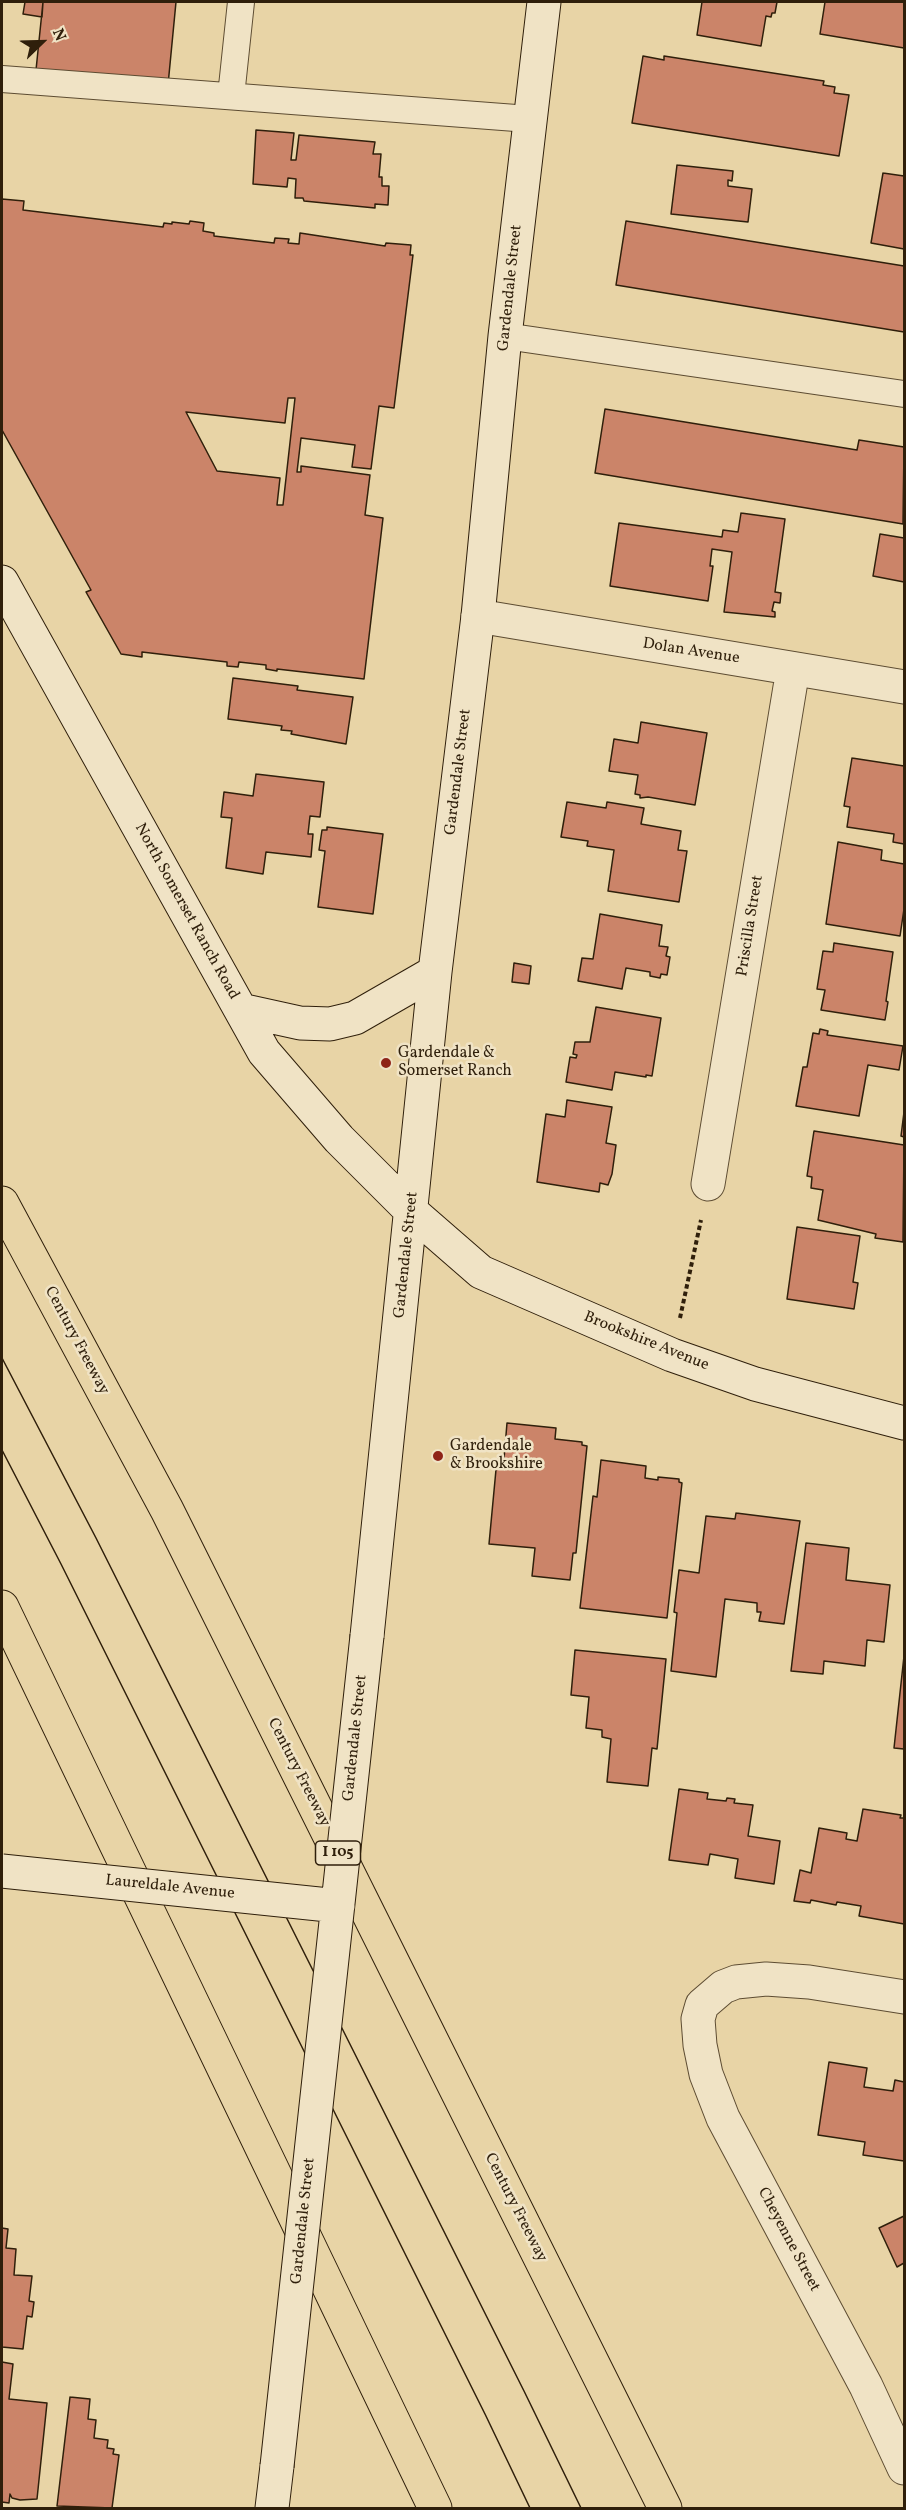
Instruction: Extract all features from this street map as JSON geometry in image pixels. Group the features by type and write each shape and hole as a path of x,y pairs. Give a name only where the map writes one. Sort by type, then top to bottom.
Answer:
{"highway":[{"name":"Century Freeway","path":"2,1203 166,1510 665,2508"},
{"path":"2,1607 435,2508"}],"street":[{"name":"Gardendale Street","path":"272,2508 368,1636 435,972 478,616 505,336 544,2"},
{"name":"North Somerset Ranch Road","path":"2,582 264,1052 339,1139 411,1212"},
{"name":"Dolan Avenue","path":"478,616 904,687"},
{"name":"Priscilla Street","path":"708,1184 793,669"},
{"path":"241,1010 300,1023 330,1024 355,1018 435,972"},
{"name":"Brookshire Avenue","path":"411,1212 481,1272 672,1355 755,1384 904,1423"},
{"name":"Laureldale Avenue","path":"2,1871 338,1906"},
{"name":"Cheyenne Street","path":"904,1997 809,1982 766,1978 736,1982 723,1987 702,2005 698,2019 699,2045 706,2074 723,2118 866,2386 904,2468"}],"lane":[{"path":"231,96 241,2"},
{"path":"2,79 529,118"},
{"path":"505,336 904,394"}],"path":[{"path":"672,1355 708,1184"}],"building":[{"path":"25,2 43,2 42,17 23,14"},
{"path":"43,2 176,2 168,85 36,70"},
{"path":"702,2 777,2 775,13 772,13 771,17 766,16 761,46 697,35"},
{"path":"825,2 904,2 904,48 820,34"},
{"path":"643,56 664,60 664,56 824,81 823,85 835,87 834,93 849,95 839,156 632,123"},
{"path":"256,130 294,133 291,160 296,160 299,135 375,142 373,154 381,154 379,177 382,177 382,186 389,186 388,205 375,204 375,208 304,201 303,198 295,198 296,179 288,178 287,187 253,184"},
{"path":"677,165 733,171 732,181 728,180 728,186 752,189 748,222 671,214"},
{"path":"883,173 904,176 904,249 871,243"},
{"path":"2,199 24,201 23,210 163,227 164,223 172,224 172,222 204,223 203,231 214,233 214,236 274,243 275,238 289,239 288,243 299,244 300,233 385,246 386,243 411,245 410,255 413,255 394,408 379,406 371,469 352,467 355,445 301,438 297,472 301,472 301,466 370,475 365,515 383,518 364,679 277,669 277,671 266,669 266,665 239,662 238,667 227,666 227,662 142,652 142,657 121,654 86,592 91,590 2,430","holes":["288,398 295,398 283,505 277,505 280,478 217,471 186,412 285,423"]},
{"path":"626,221 904,266 904,332 616,285"},
{"path":"605,409 857,450 859,440 904,447 903,524 595,473"},
{"path":"741,513 785,519 775,592 781,593 780,603 774,602 772,611 775,612 775,617 724,612 732,552 712,549 710,566 713,566 708,601 610,586 619,523 722,537 723,530 738,532"},
{"path":"880,534 904,538 904,582 873,576"},
{"path":"233,678 298,686 297,690 353,697 346,744 291,734 292,731 281,730 282,726 228,719"},
{"path":"641,722 707,733 695,805 648,797 640,798 640,795 635,794 638,775 609,771 614,739 638,743"},
{"path":"852,758 904,766 904,844 893,842 894,834 847,827 850,807 844,806"},
{"path":"256,774 324,782 320,817 310,816 308,834 313,834 311,857 266,852 263,874 226,868 232,818 221,817 224,792 253,796"},
{"path":"567,802 606,808 607,802 644,808 641,824 681,831 678,850 687,851 679,902 608,891 614,850 587,846 588,841 561,837"},
{"path":"327,827 383,834 373,914 318,907 325,851 319,850 322,830 327,830"},
{"path":"838,842 882,850 881,860 904,864 904,909 900,936 826,924"},
{"path":"600,914 662,925 659,946 668,947 666,956 670,957 667,975 661,974 660,978 650,976 650,972 626,968 622,989 578,981 582,958 593,959"},
{"path":"834,943 893,952 885,1020 821,1010 825,990 817,989 823,951 833,952"},
{"path":"514,963 531,966 529,984 512,982"},
{"path":"596,1007 661,1018 652,1076 615,1072 612,1090 566,1082 570,1057 576,1058 577,1055 573,1054 575,1042 590,1042"},
{"path":"820,1029 828,1031 827,1035 903,1046 899,1070 868,1065 859,1116 796,1106 803,1067 807,1067 813,1033 819,1034"},
{"path":"567,1100 612,1107 606,1143 616,1145 612,1174 608,1185 600,1183 599,1192 537,1182 546,1114 565,1117"},
{"path":"904,1112 904,1137 901,1136"},
{"path":"814,1131 904,1145 903,1242 875,1238 876,1234 818,1220 823,1190 811,1188 812,1177 807,1176"},
{"path":"797,1227 860,1236 853,1282 858,1283 854,1309 787,1299"},
{"path":"507,1423 556,1428 555,1439 582,1442 582,1445 587,1446 576,1553 573,1553 570,1580 532,1576 535,1548 489,1544 497,1459 504,1459"},
{"path":"601,1460 646,1466 645,1478 679,1479 682,1483 667,1618 580,1608 593,1496 597,1497"},
{"path":"736,1513 800,1521 784,1624 759,1621 761,1612 757,1612 757,1603 725,1599 716,1677 671,1671 679,1570 699,1573 706,1516 735,1519"},
{"path":"806,1543 849,1548 846,1580 890,1585 884,1642 867,1640 865,1666 824,1661 823,1674 791,1671"},
{"path":"575,1650 666,1659 657,1749 652,1748 648,1786 607,1782 611,1739 602,1737 602,1730 586,1728 589,1697 571,1695"},
{"path":"904,1656 904,1749 894,1748"},
{"path":"679,1789 708,1793 707,1799 726,1801 727,1798 735,1799 734,1803 753,1805 748,1836 780,1841 774,1884 735,1878 738,1859 710,1854 708,1865 669,1860"},
{"path":"863,1809 901,1815 900,1818 904,1818 904,1924 859,1916 861,1906 837,1902 836,1905 811,1900 810,1903 794,1901 800,1870 811,1873 819,1828 847,1833 846,1839 857,1841"},
{"path":"829,2062 867,2068 864,2087 893,2091 895,2080 904,2082 904,2161 863,2155 865,2142 818,2135"},
{"path":"904,2216 904,2263 897,2267 879,2228"},
{"path":"2,2228 8,2229 6,2248 16,2249 14,2275 32,2276 29,2301 34,2302 32,2317 27,2316 23,2349 2,2347"},
{"path":"2,2362 13,2364 9,2399 47,2403 37,2499 20,2500 12,2498 10,2494 9,2503 2,2502"},
{"path":"70,2397 90,2399 88,2419 96,2420 94,2438 108,2440 107,2448 114,2449 113,2454 119,2455 112,2508 57,2506"}],"tram line":[{"path":"2,1358 96,1538 581,2508"},
{"path":"2,1450 61,1564 530,2508"}],"place":[{"name":"Gardendale & Somerset Ranch","path":"386,1063"},
{"name":"Gardendale & Brookshire","path":"438,1456"}]}
